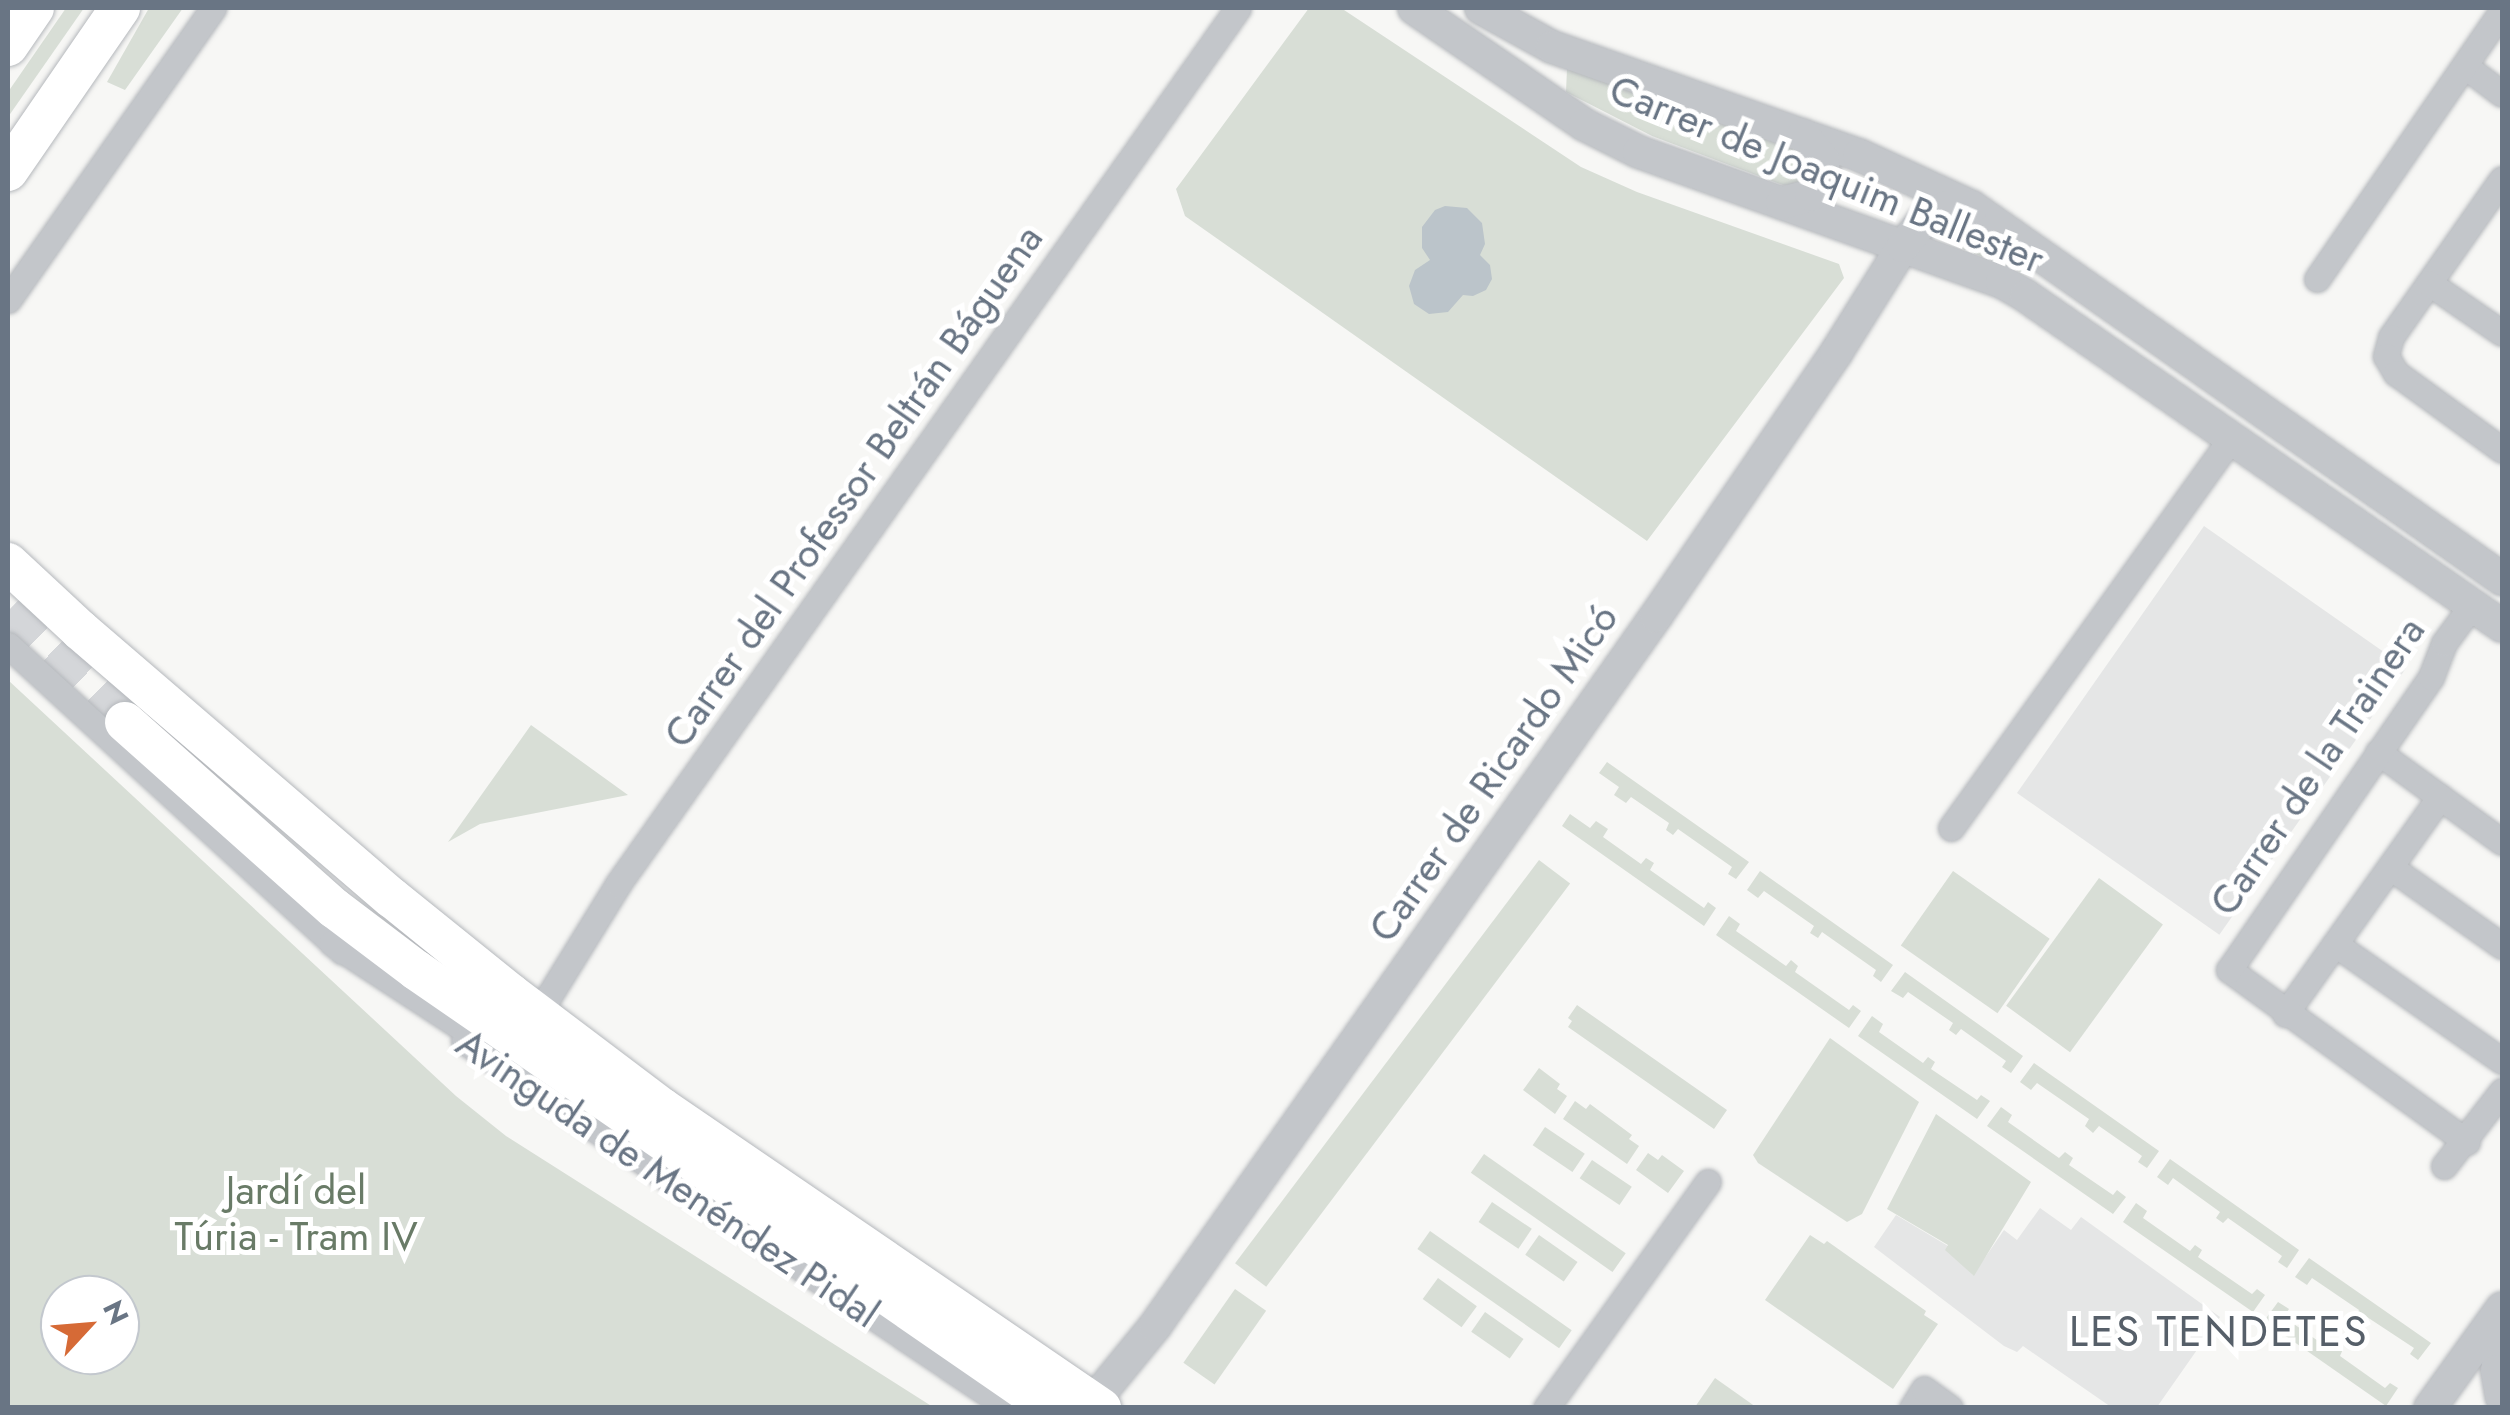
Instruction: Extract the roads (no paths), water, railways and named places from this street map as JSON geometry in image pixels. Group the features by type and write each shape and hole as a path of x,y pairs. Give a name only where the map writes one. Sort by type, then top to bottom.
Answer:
{"main road":[{"path":"8,46 34,8"},
{"path":"8,172 120,8"},
{"name":"Avinguda de Menéndez Pidal","path":"8,563 80,630 418,920 527,1028 1050,1408"},
{"name":"Avinguda de Menéndez Pidal","path":"125,722 334,908 662,1108 1094,1405"}],"street":[{"path":"8,300 213,8"},
{"name":"Carrer del Professor Beltrán Báguena","path":"527,1028 618,884 1238,8"},
{"name":"Carrer de Joaquim Ballester","path":"1414,8 1585,126 1639,152 1902,246 2026,296 2502,626"},
{"name":"Carrer de Joaquim Ballester","path":"1481,8 1552,47 1906,173 1972,207 2498,567"},
{"path":"2317,279 2502,12"},
{"path":"2465,66 2502,94"},
{"path":"1782,202 1812,195 1824,175 1823,159 1803,135"},
{"path":"2502,179 2494,210 2429,283 2391,337 2386,356 2396,373 2502,450"},
{"name":"Carrer de Ricardo Micó","path":"1094,1405 1155,1326 1656,616 1836,353 1902,246 1924,222 1946,207 1972,207"},
{"path":"2429,283 2502,332"},
{"path":"1951,828 2232,437"},
{"name":"Carrer de la Trainera","path":"2285,1014 2229,970 2431,677 2444,644 2472,605"},
{"name":"Avinguda de Menéndez Pidal","path":"8,646 332,944 464,1041 1008,1408"},
{"path":"2378,752 2502,842"},
{"path":"2440,797 2285,1014 2466,1142"},
{"path":"2390,867 2502,946"},
{"name":"Avinguda de Menéndez Pidal","path":"332,944 481,1040 502,1044 527,1028"},
{"path":"2335,944 2502,1062"},
{"path":"2444,1166 2502,1090"},
{"path":"1546,1408 1708,1182"},
{"path":"2430,1408 2502,1308"},
{"path":"2502,1340 2496,1371 2502,1398"},
{"path":"1918,1398 1950,1408"}],"tunnel":[{"path":"8,611 125,722"}],"district":[{"name":"LES TENDETES","path":"2219,1332"}],"park label":[{"name":"Jardí del Túria - Tram IV","path":"296,1213"}]}
